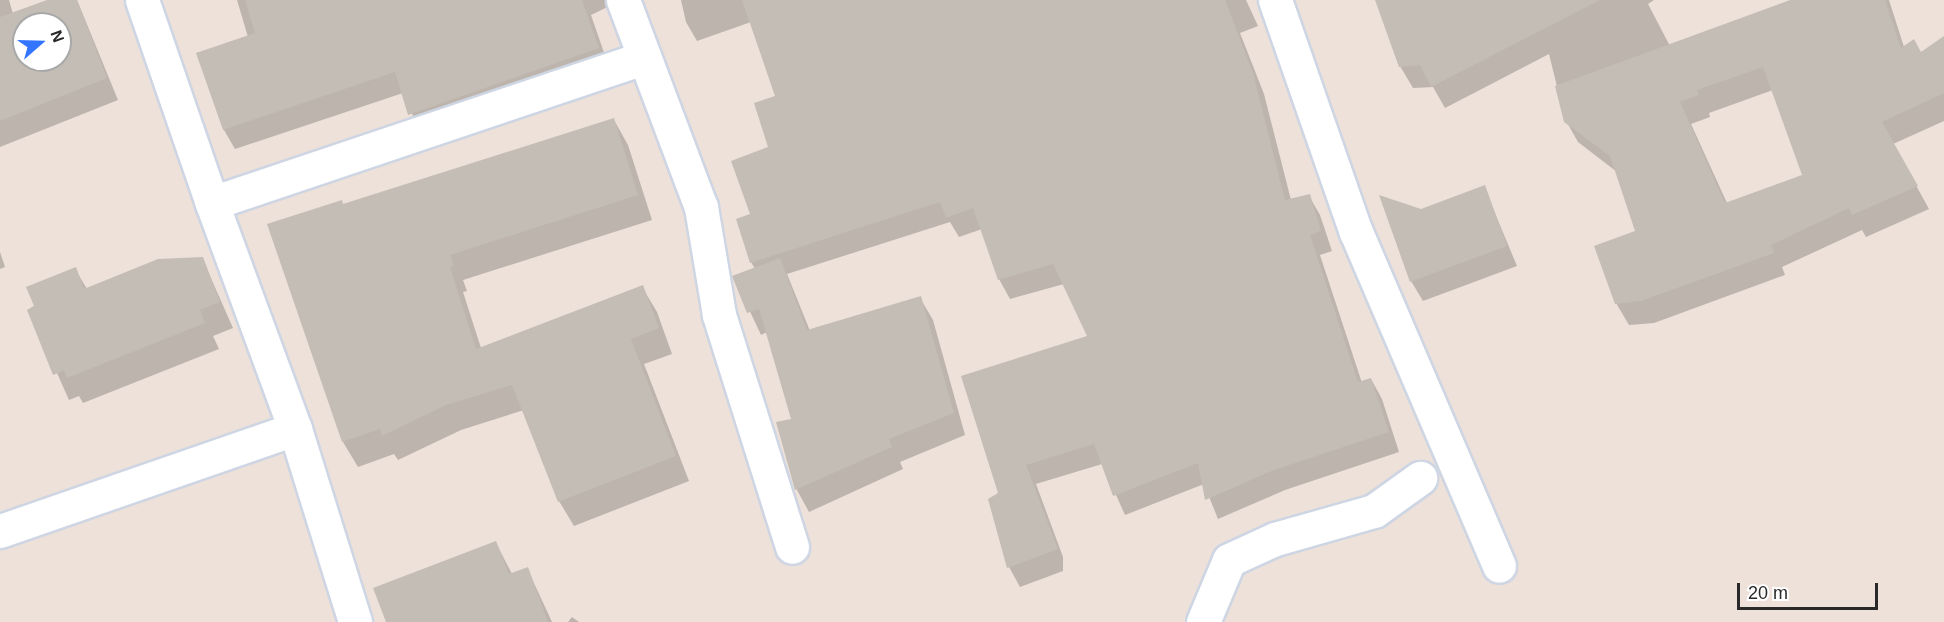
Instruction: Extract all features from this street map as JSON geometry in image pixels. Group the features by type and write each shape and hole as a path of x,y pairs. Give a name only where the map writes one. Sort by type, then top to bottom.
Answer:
{"street":[{"path":"142,0 212,203 295,429 355,622"},
{"path":"623,0 702,207 719,315 792,547"},
{"path":"1275,0 1356,232 1499,566"},
{"path":"212,203 644,58"},
{"path":"0,531 295,429"},
{"path":"1203,622 1229,560 1275,538 1374,511 1420,478"}],"building":[{"path":"47,0 77,0 107,78 0,121 0,17 12,13 12,72 72,72 72,12 14,12"},
{"path":"245,0 582,0 599,48 408,115 395,72 223,130 196,53 255,33"},
{"path":"742,0 1225,0 1253,73 1285,200 1310,194 1321,231 1310,235 1358,382 1371,378 1389,432 1274,470 1205,500 1198,463 1113,496 1094,444 1026,465 1058,549 1007,568 988,499 998,493 961,376 1087,336 1053,264 998,280 973,208 946,218 940,202 750,263 736,219 750,214 731,161 768,147 754,103 775,96"},
{"path":"1375,0 1600,0 1431,87 1420,65 1399,67"},
{"path":"1790,0 1885,0 1901,48 1914,39 1921,52 1944,36 1944,93 1882,122 1918,186 1852,215 1849,208 1771,245 1774,253 1641,301 1615,304 1594,246 1635,231 1610,156 1564,122 1555,86","holes":["1763,67 1802,175 1725,203 1680,102 1699,95 1697,90"]},
{"path":"614,118 638,195 450,255 454,266 450,267 476,349 643,285 659,328 631,339 676,456 558,502 512,385 446,405 382,436 380,429 342,442 267,224 342,200 343,204"},
{"path":"1485,185 1507,246 1410,282 1379,195 1421,209"},
{"path":"203,257 220,302 200,310 205,323 67,378 64,370 53,375 27,310 34,306 26,287 76,267 84,289 158,259"},
{"path":"780,258 807,330 921,296 954,413 889,439 892,447 795,490 776,422 791,419 759,309 747,313 732,276"},
{"path":"496,541 509,574 528,567 548,622 386,622 373,588"}]}
